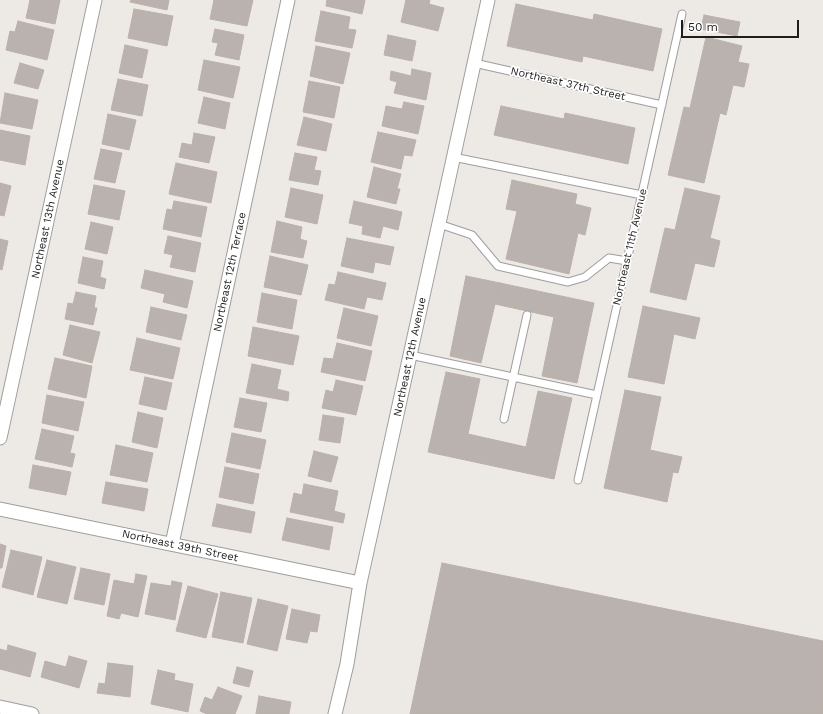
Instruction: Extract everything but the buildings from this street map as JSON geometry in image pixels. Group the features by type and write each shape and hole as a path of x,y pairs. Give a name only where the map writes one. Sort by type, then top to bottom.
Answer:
{"street":[{"name":"Northeast 13th Avenue","path":"0,438 95,0"},
{"name":"Northeast 12th Terrace","path":"172,544 288,0"},
{"name":"Northeast 12th Avenue","path":"335,714 347,664 360,583 488,0"},
{"name":"Northeast 39th Street","path":"0,509 360,583"},
{"path":"0,707 32,714"}],"lane":[{"name":"Northeast 11th Avenue","path":"578,480 682,14"},
{"name":"Northeast 37th Street","path":"474,63 662,105"},
{"path":"453,157 642,195"},
{"path":"439,224 472,235 498,266 568,282 585,277 609,258 627,261"},
{"path":"504,419 527,315"},
{"path":"410,355 597,395"}]}
